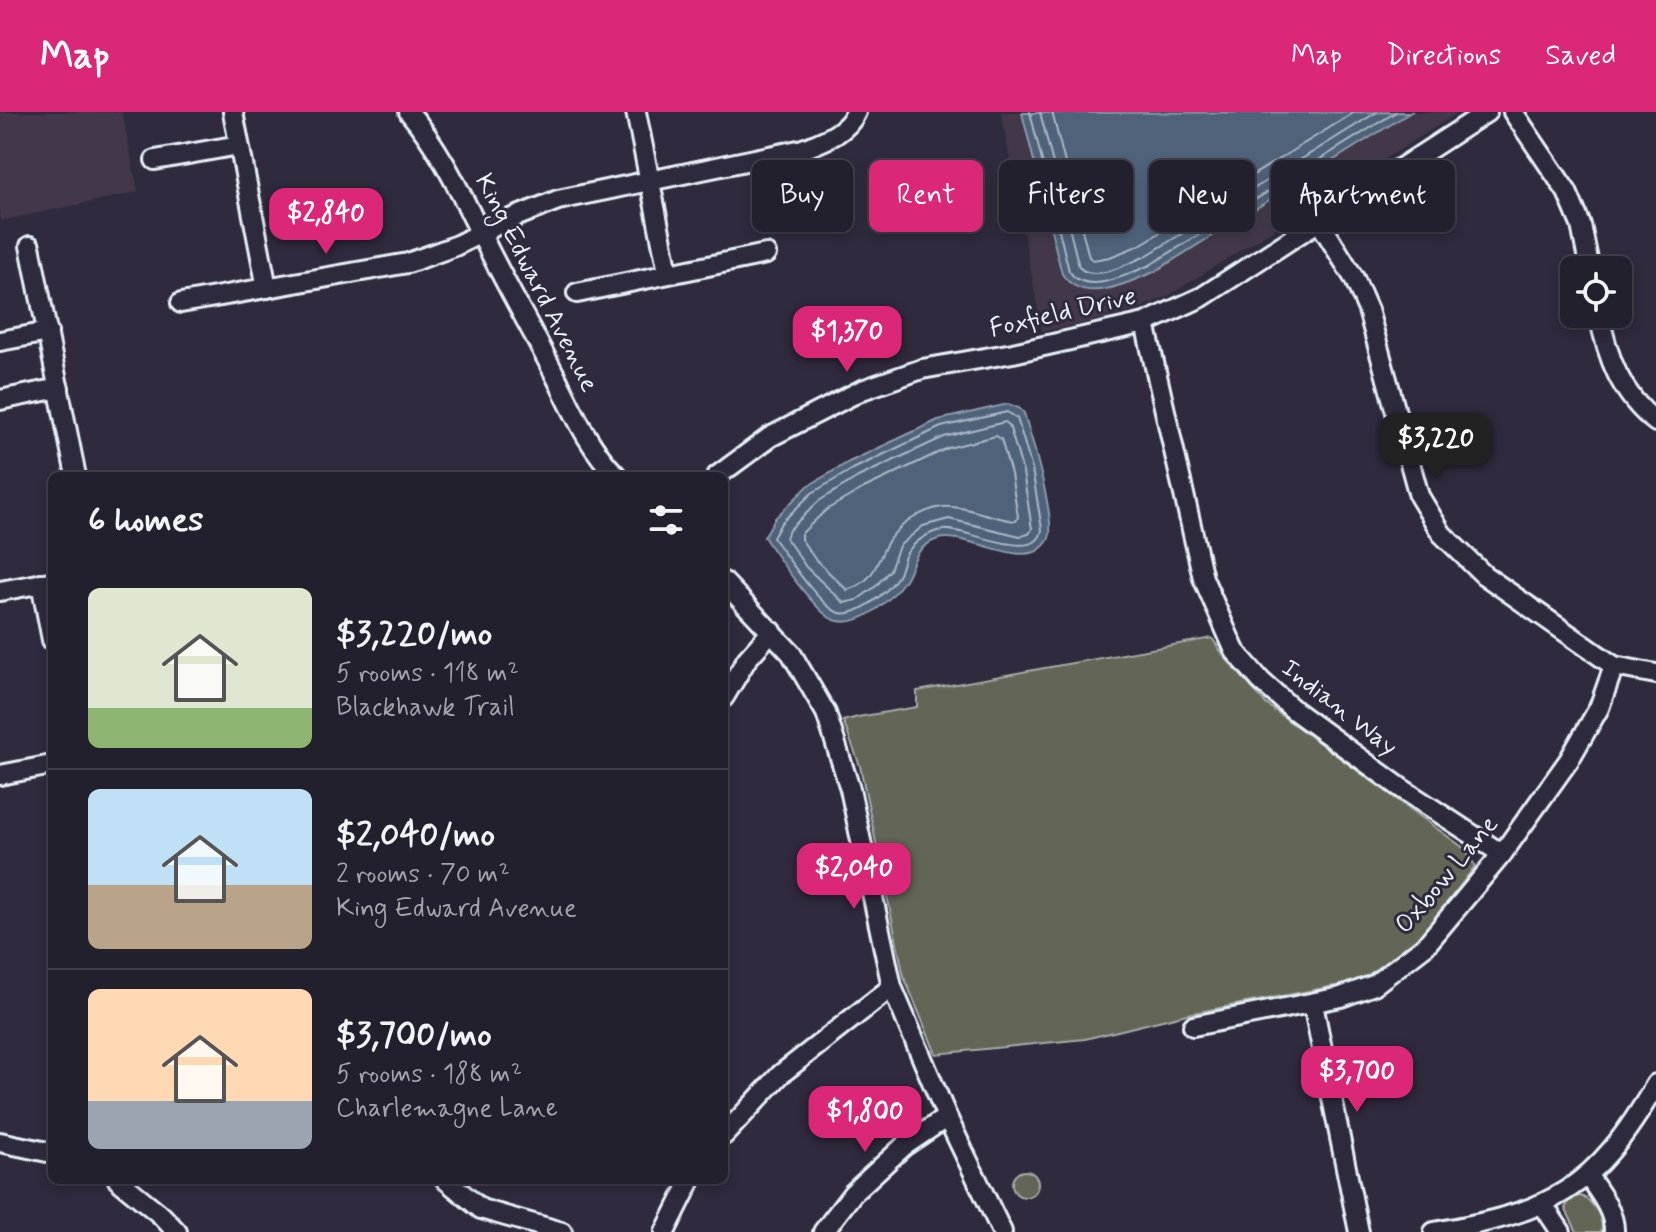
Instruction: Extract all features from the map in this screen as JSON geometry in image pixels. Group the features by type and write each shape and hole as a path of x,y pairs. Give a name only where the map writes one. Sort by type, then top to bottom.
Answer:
{"street":[{"path":"233,112 267,288"},
{"name":"King Edward Avenue","path":"409,112 459,186 578,424 601,460 613,472"},
{"path":"636,112 668,272"},
{"path":"181,303 408,263 455,246 558,200 803,149 832,138 854,118 856,112"},
{"name":"Foxfield Drive","path":"1413,160 1487,112"},
{"path":"1513,112 1567,192 1581,225 1587,256"},
{"path":"155,160 239,145"},
{"name":"Foxfield Drive","path":"722,472 770,437 862,390 922,369 1013,353 1145,323 1202,297 1302,232"},
{"path":"1326,232 1354,278 1368,310 1419,496 1442,534 1484,575 1614,666 1656,674"},
{"path":"30,246 75,472"},
{"path":"577,293 766,254"},
{"name":"Indian Way","path":"1145,323 1203,578 1235,651 1261,681 1295,711 1401,788 1502,854"},
{"path":"1602,328 1617,377 1640,410 1656,422"},
{"path":"0,341 48,332"},
{"path":"0,400 59,388"},
{"path":"0,591 46,582"},
{"path":"728,586 791,653 812,686 838,744 892,987 947,1117 1002,1232"},
{"path":"728,690 747,659 772,631"},
{"name":"Oxbow Lane","path":"1193,1026 1313,1004 1374,985 1426,945 1502,854 1569,760 1599,708 1614,666"},
{"path":"0,775 48,766"},
{"path":"728,1131 781,1074 892,987"},
{"path":"1313,1004 1359,1232"},
{"path":"1434,1232 1488,1223 1543,1205 1588,1176 1640,1112 1656,1084"},
{"path":"823,1232 853,1193 904,1146 947,1117"},
{"path":"0,1142 48,1152"},
{"path":"1588,1176 1615,1222 1614,1232"},
{"path":"123,1184 177,1232"},
{"path":"450,1184 481,1209 562,1232"},
{"path":"665,1232 688,1184"},
{"path":"1543,1205 1561,1232"}],"shaded area":[{"path":"0,112 122,112 138,192 0,221"},
{"path":"1001,112 1459,112 1383,160 1271,160 1271,231 1168,296 1130,312 1042,331 1023,232 1133,232 1133,160 1010,160"}],"green space":[{"path":"1212,638 1266,704 1465,849 1475,866 1426,932 1401,956 1356,982 1183,1015 1085,1039 936,1054 904,977 860,766 843,721 917,707 917,691"},
{"path":"1025,1171 1034,1175 1038,1184 1034,1193 1025,1197 1016,1193 1012,1184 1016,1175"},
{"path":"1581,1196 1597,1211 1601,1232 1577,1232 1565,1208 1572,1197"}],"water":[{"path":"1411,112 1334,160 1271,160 1271,199 1255,209 1255,160 1149,160 1149,232 1218,232 1154,272 1118,286 1093,290 1071,284 1062,274 1052,232 1133,232 1133,160 1034,160 1022,113"},
{"path":"1008,404 1024,413 1037,457 1049,514 1049,538 1046,543 1037,551 1023,554 942,538 920,550 898,588 883,604 864,617 844,622 834,620 817,607 764,537 775,518 808,486 849,462 938,420"}]}
